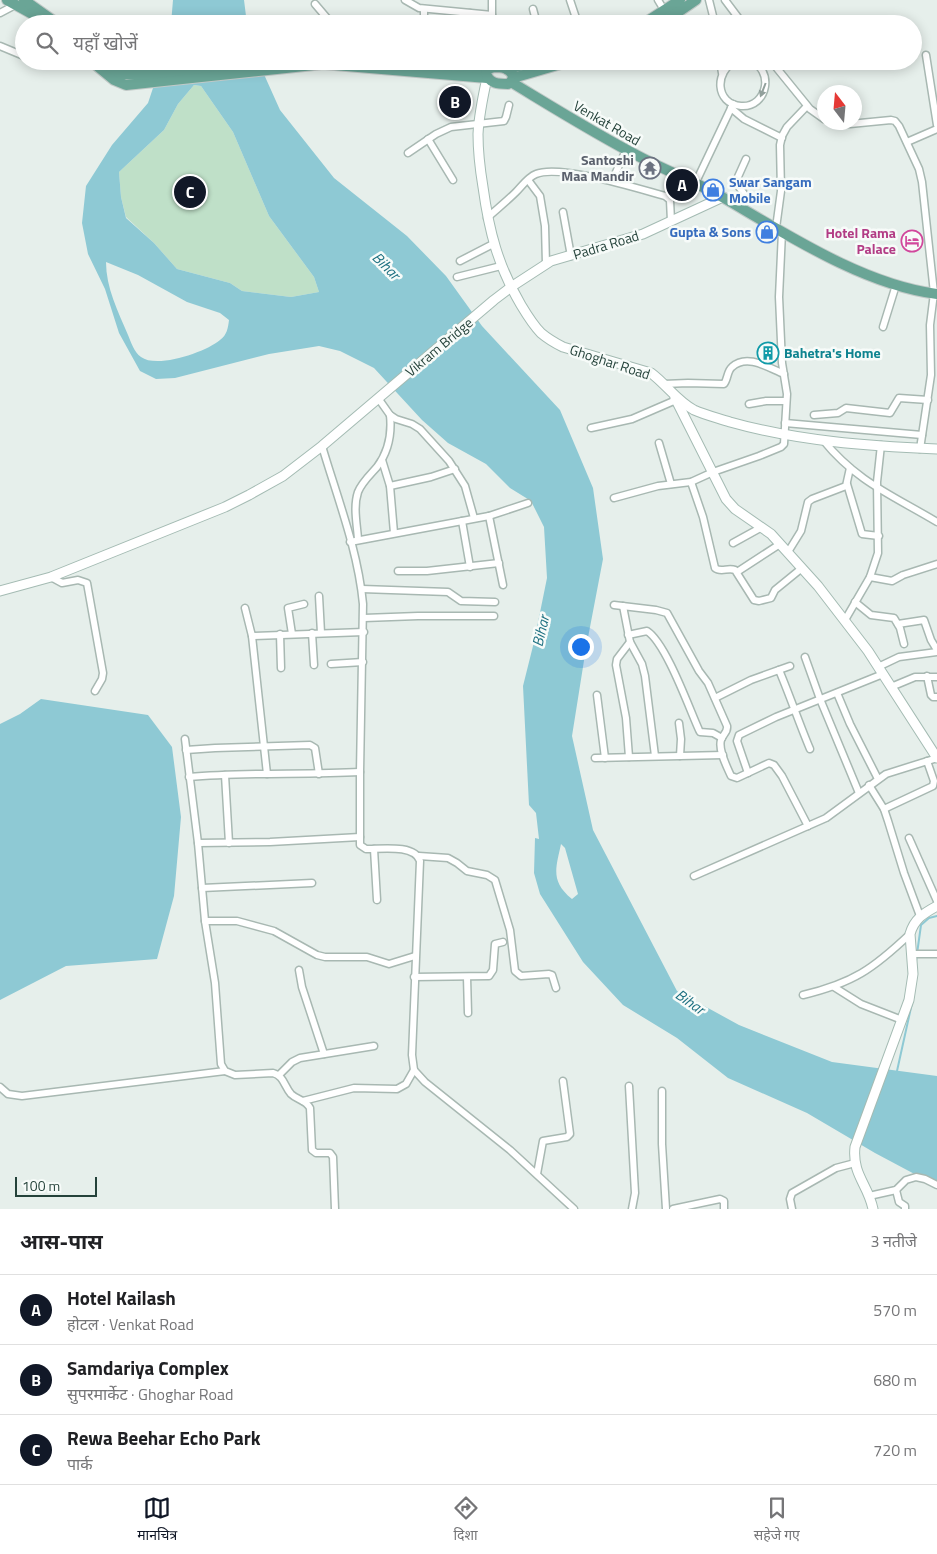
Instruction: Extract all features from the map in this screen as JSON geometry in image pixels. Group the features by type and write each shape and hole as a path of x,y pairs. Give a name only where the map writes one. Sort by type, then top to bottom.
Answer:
{"main road":[{"path":"656,15 680,0"},
{"path":"674,15 696,0"},
{"path":"19,1 35,15"},
{"path":"19,1 43,15"},
{"path":"102,70 114,80 245,70"},
{"path":"115,70 126,80"},
{"path":"126,80 140,75 184,70"},
{"name":"Venkat Road","path":"490,70 492,82 508,84 510,76"},
{"name":"Venkat Road","path":"505,70 510,76 626,150 722,197 840,262 896,285 936,294"},
{"path":"510,76 522,70"},
{"path":"510,76 534,70"}],"street":[{"path":"405,0 419,8 492,15 492,0"},
{"path":"570,0 575,15"},
{"path":"658,0 664,10"},
{"path":"709,0 713,15"},
{"path":"725,0 736,15"},
{"path":"0,13 19,1"},
{"path":"316,4 325,15"},
{"path":"424,8 424,15"},
{"path":"533,9 535,15"},
{"path":"0,46 15,52"},
{"path":"926,55 937,125"},
{"name":"Ghoghar Road","path":"490,70 478,125 478,152 487,218 493,244 511,287 532,322 551,341 597,358 651,373 674,396 696,411 750,427 823,440 937,449"},
{"path":"722,70 721,91 732,106 744,119 782,138"},
{"path":"732,106 750,104 758,100 764,93 765,75 761,70"},
{"path":"778,70 807,106 817,114"},
{"path":"408,152 451,127 504,121 509,106"},
{"path":"695,184 732,106"},
{"path":"614,498 651,487 691,482 712,472 781,447 784,444 786,385 779,297 780,145 787,127 807,106"},
{"path":"862,123 891,120 897,124 920,169 936,294 930,325 934,346 920,449"},
{"path":"906,142 937,129"},
{"path":"428,139 453,180"},
{"path":"612,182 626,150"},
{"path":"740,208 745,195 736,179 746,159"},
{"path":"487,218 528,180 538,173 546,172 574,174 668,197 671,205 671,221"},
{"path":"528,180 540,196 545,226 546,264"},
{"name":"Padra Road","path":"494,300 551,261 643,234 722,197"},
{"path":"563,212 571,256"},
{"path":"460,261 493,244"},
{"path":"457,276 501,266"},
{"path":"883,328 896,285"},
{"name":"Vikram Bridge","path":"0,591 52,577 249,495 283,476 322,446 494,300"},
{"path":"664,384 724,384 733,366 749,361 784,374"},
{"path":"358,539 356,507 358,494 366,480 382,460 388,448 390,436 390,415 380,396"},
{"path":"591,428 632,419 674,396 712,472 730,503 762,527 788,552 845,620 891,686 937,758 896,770 869,785 826,818 694,876"},
{"path":"814,415 838,413 846,408 890,413 899,398 928,400"},
{"path":"749,404 766,401 786,401"},
{"path":"390,415 412,424 429,438 455,470 465,486 474,518"},
{"path":"785,423 922,435"},
{"path":"823,440 835,455 877,489 937,522"},
{"path":"660,443 671,484"},
{"path":"845,620 870,577 878,553 877,489 881,445"},
{"path":"322,446 362,589 364,618 360,772 360,837 362,848 410,850 419,856 448,858 458,863 467,871 491,876 495,880 510,930 514,971 520,976 552,975 556,988"},
{"path":"382,460 390,486 394,533"},
{"path":"850,468 847,484 862,534 879,536"},
{"path":"390,486 455,470"},
{"path":"691,482 715,568 719,570 733,569 737,572 752,599 758,601 771,598 776,589 802,568"},
{"path":"788,552 802,531 808,502 845,487 847,484"},
{"path":"350,542 489,516 528,503"},
{"path":"489,516 503,585"},
{"path":"462,521 470,567"},
{"path":"733,544 762,527"},
{"path":"737,572 780,544"},
{"path":"398,571 426,571 499,564"},
{"path":"870,577 890,581 937,564"},
{"path":"52,577 62,583 78,580 86,584 102,673 102,679 95,691"},
{"path":"362,589 448,592 461,601 495,602"},
{"path":"319,596 321,633"},
{"path":"855,602 871,615 892,617 898,624 904,644"},
{"path":"292,634 288,608 304,604"},
{"path":"614,605 667,613 699,671 708,683 728,728 720,745 732,777 736,778 769,763 774,765 782,776 808,826"},
{"path":"623,606 630,642 642,664 645,676 655,756"},
{"path":"245,608 252,636 267,774"},
{"path":"364,618 494,616"},
{"path":"748,772 737,741 738,735 795,709 837,693 880,671 899,657 937,651 924,620 898,624"},
{"path":"628,635 648,631 652,634 664,654 698,730 700,732 713,733 722,738"},
{"path":"252,636 364,632"},
{"path":"312,633 314,665"},
{"path":"280,634 282,668"},
{"path":"629,757 626,718 616,665 617,659 630,642"},
{"path":"805,657 820,699 859,793"},
{"path":"330,664 363,662"},
{"path":"715,698 740,685 790,666"},
{"path":"779,670 810,749"},
{"path":"927,676 931,694 933,697 937,697"},
{"path":"891,686 910,678 937,677"},
{"path":"837,693 853,731 878,779"},
{"path":"597,695 605,758"},
{"path":"679,723 681,739 680,756"},
{"path":"185,739 198,843 205,921 215,984 221,1064 224,1072"},
{"path":"186,750 264,746 312,746 316,751 319,774"},
{"path":"595,758 723,755"},
{"path":"884,809 934,785 927,761"},
{"path":"190,777 225,774 360,772"},
{"path":"225,774 229,843"},
{"path":"869,785 884,809 920,916"},
{"path":"198,843 360,837"},
{"path":"909,838 937,901"},
{"path":"374,849 377,900"},
{"path":"419,856 412,1055 414,1070 425,1082 510,1150 574,1209"},
{"path":"202,888 312,883"},
{"path":"873,1209 854,1163 855,1147 912,989 913,974 910,934 912,928 920,916 937,906"},
{"path":"205,921 237,921 274,931 321,956 367,957 389,964 415,956"},
{"path":"803,995 834,987 871,968 910,934"},
{"path":"414,977 487,976 494,970 495,944 503,942"},
{"path":"912,954 937,954"},
{"path":"299,970 302,987 324,1054"},
{"path":"467,976 468,1013"},
{"path":"834,987 860,1004 902,1020"},
{"path":"279,1074 295,1060 374,1046"},
{"path":"303,1101 354,1088 396,1089 406,1084 414,1070"},
{"path":"0,1086 8,1094 22,1096 224,1072 235,1075 279,1074 292,1095 303,1101 310,1108 312,1150 316,1153 330,1153 333,1157 335,1209"},
{"path":"537,1174 543,1141 567,1137 570,1134 563,1080"},
{"path":"629,1086 635,1194 632,1209"},
{"path":"662,1090 662,1144 666,1209"},
{"path":"792,1209 790,1199 792,1193 836,1168 854,1163"},
{"path":"869,1196 896,1190 906,1180 916,1177 925,1178 937,1185"},
{"path":"896,1190 899,1202 905,1206 905,1209"},
{"path":"674,1209 720,1199 724,1202 724,1209"}],"green space":[{"path":"194,85 201,86 233,132 269,216 314,277 319,292 291,297 242,291 230,283 177,269 154,243 126,217 121,197 119,172 164,130 178,104"}],"water":[{"path":"173,0 244,0 246,15 172,15"},
{"name":"Bihar","path":"159,70 262,70 280,110 334,178 407,236 446,276 482,326 560,410 593,488 603,559 572,736 593,830 677,991 739,1025 832,1062 937,1076 937,1186 875,1153 807,1113 728,1078 677,1038 623,1005 583,962 540,894 534,873 535,838 539,839 536,813 529,805 523,686 547,578 544,527 531,501 510,488 486,464 448,443 422,420 374,368 340,351 319,346 269,354 175,378 156,379 140,371 119,333 105,289 88,254 82,223 86,186 112,145 148,103","holes":["194,85 201,86 233,132 269,216 314,277 319,292 291,297 242,291 230,283 177,269 154,243 126,218 121,197 119,172 164,130 178,104","106,262 138,275 187,302 220,313 229,320 226,334 213,345 181,358 158,361 141,357 133,347 110,290","561,844 565,848 578,894 572,899 560,886 556,874"]},
{"path":"41,699 148,715 172,747 181,817 174,896 157,959 66,966 0,1000 0,724 20,714"}],"waterway":[{"path":"916,961 921,925 929,918 937,916"},
{"path":"897,1071 912,1003"}],"place":[{"name":"Samdariya Complex","path":"455,102"},
{"name":"Santoshi Maa Mandir","path":"650,168"},
{"name":"Hotel Kailash","path":"682,185"},
{"name":"Swar Sangam Mobile","path":"713,190"},
{"name":"Rewa Beehar Echo Park","path":"190,192"},
{"name":"Gupta & Sons","path":"767,232"},
{"name":"Hotel Rama Palace","path":"912,241"},
{"name":"Bahetra's Home","path":"768,353"}]}
